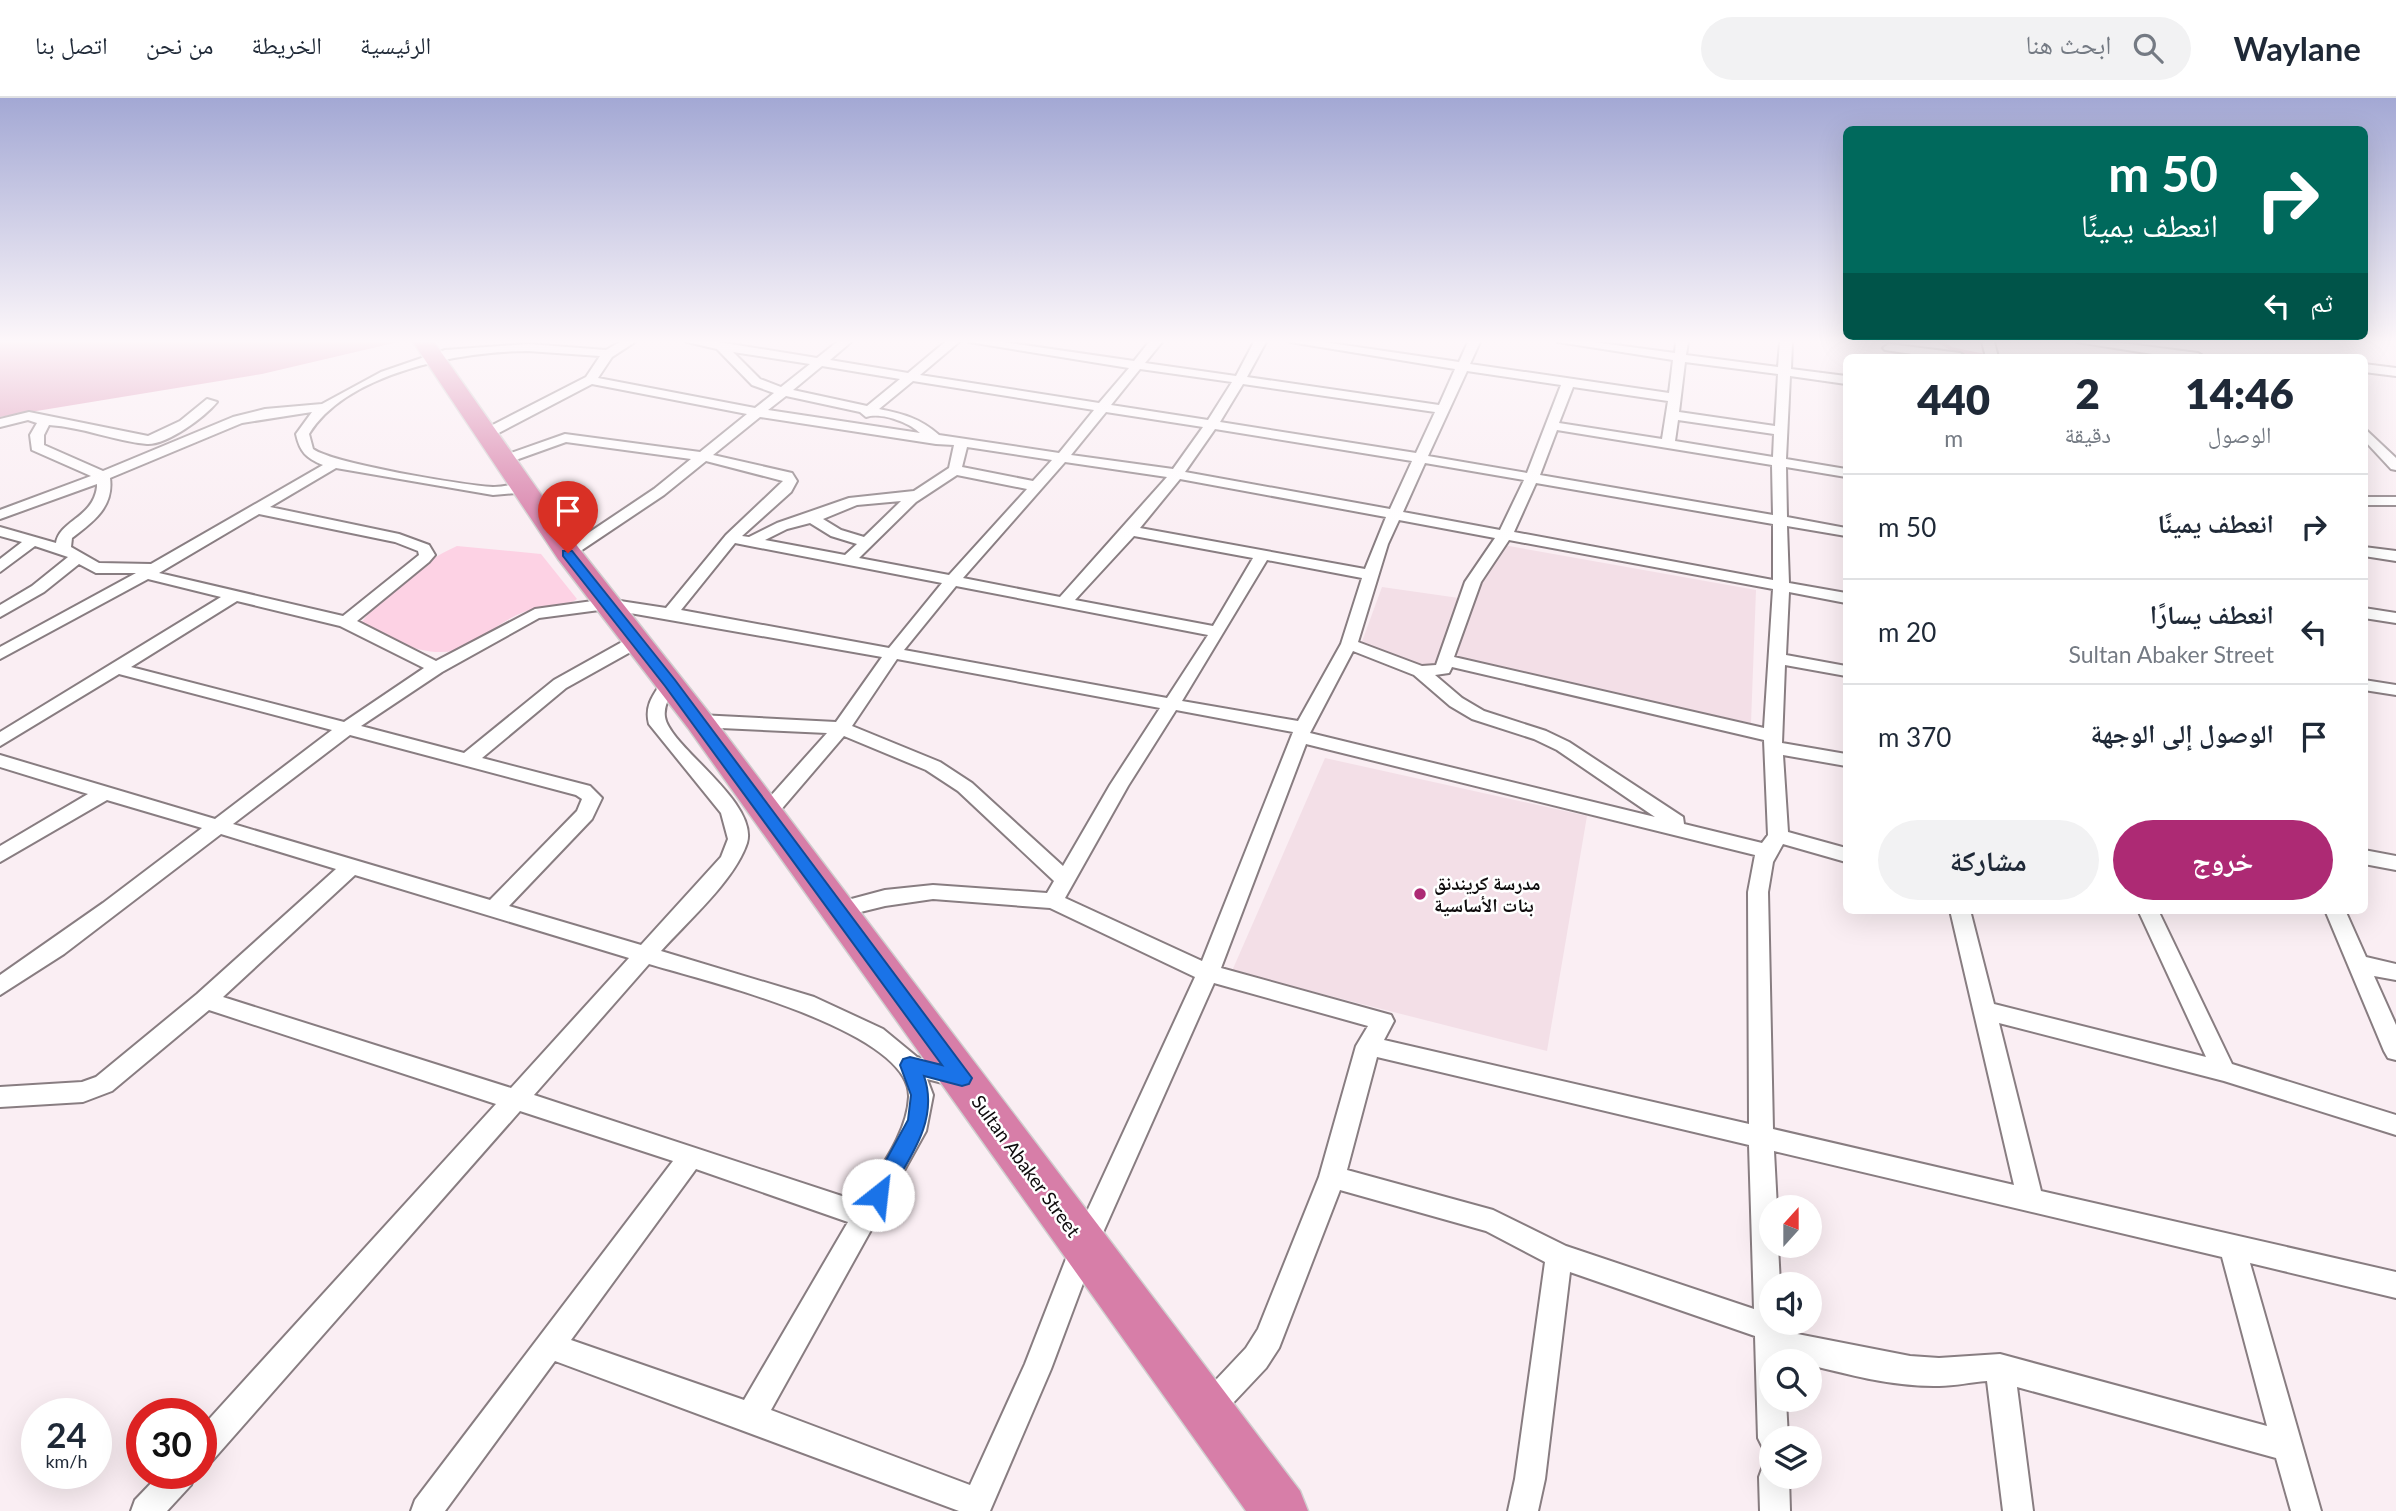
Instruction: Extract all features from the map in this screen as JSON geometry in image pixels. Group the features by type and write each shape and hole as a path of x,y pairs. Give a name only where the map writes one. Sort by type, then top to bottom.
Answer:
{"highway":[{"name":"Sultan Abaker Street","path":"466,408 568,553 699,721 1280,1511"}],"street":[{"path":"0,423 29,416 45,421 75,423 149,440 185,424 204,408"},
{"path":"324,408 310,422 302,436 305,448 316,457 334,464 493,491 503,462 560,408"},
{"path":"0,515 103,476 226,421 280,409 324,408"},
{"path":"734,408 1176,474 1843,597"},
{"path":"568,553 633,511 766,408"},
{"path":"865,408 914,422 936,440"},
{"path":"766,814 841,728 894,653 954,579 1104,408 1419,458 1843,532"},
{"path":"1065,602 1133,531 1222,408"},
{"path":"550,1346 751,1417 976,1507 1037,1369 1084,1246 1208,973 1303,733 1349,644 1381,544 1443,409 1436,408"},
{"path":"1420,671 1443,669 1473,582 1506,533 1532,477 1557,408"},
{"path":"1668,444 1673,408"},
{"path":"1766,1272 1761,1136 1758,892 1759,872 1772,843 1773,741 1781,586 1779,463 1782,408"},
{"path":"848,427 871,409"},
{"path":"1672,415 1780,431"},
{"path":"45,421 37,435 37,447 103,476"},
{"path":"1550,425 1843,473"},
{"path":"2368,435 2391,453 2396,466"},
{"path":"503,462 565,438 705,457 786,476 790,481 786,489 731,538 670,613"},
{"path":"956,470 961,443"},
{"path":"2368,450 2391,453"},
{"path":"0,654 151,572 334,464"},
{"path":"849,560 916,495 956,470 1035,486"},
{"path":"63,549 65,536 99,509 106,491 103,476"},
{"path":"750,542 782,526 854,501 916,495"},
{"path":"2368,500 2396,500"},
{"path":"256,509 399,538 424,548 427,555 424,559 346,622"},
{"path":"812,517 836,533 867,542"},
{"path":"0,531 63,549 96,568 151,572 346,622 436,668"},
{"path":"1133,531 1373,575"},
{"path":"731,538 1218,632"},
{"path":"0,567 32,541"},
{"path":"2368,552 2396,556"},
{"path":"1053,901 1119,785 1218,632 1262,555"},
{"path":"0,612 38,589 79,556"},
{"path":"0,740 119,669 235,594"},
{"path":"0,986 345,729 436,668 527,617 607,604 670,613 1171,704 1303,733 1688,830 1843,855"},
{"path":"2368,614 2396,618"},
{"path":"467,760 561,684 637,641"},
{"path":"1349,644 1420,671 1456,702 1478,715 1540,735 1563,746 1688,830"},
{"path":"1779,659 1843,670"},
{"path":"1445,660 1843,760"},
{"path":"119,669 583,790 592,798 585,814 494,908"},
{"path":"217,1432 730,860 738,838 733,820 722,801 658,724 655,706 670,683"},
{"path":"2368,686 2395,690"},
{"path":"699,721 841,728 933,766 965,786 1066,880"},
{"path":"0,761 103,794 220,824 351,867 806,1003 875,1036 910,1065 962,1078"},
{"path":"0,855 103,794"},
{"path":"2368,858 2396,863"},
{"path":"0,1097 83,1092 104,1084 205,1000 351,867"},
{"path":"836,910 885,898 933,892 1053,901 1208,973 1383,1021 1368,1046 1332,1177 1269,1338 1256,1358 1206,1411"},
{"path":"1961,914 2030,1199"},
{"path":"2150,914 2224,1071"},
{"path":"2337,914 2396,1051"},
{"path":"2359,964 2396,972"},
{"path":"205,1000 691,1156 866,1216"},
{"path":"1984,1010 2224,1071 2396,1125"},
{"path":"1368,1046 2396,1285"},
{"path":"751,1417 918,1121 921,1095 910,1065"},
{"path":"426,1511 691,1156"},
{"path":"1332,1177 1493,1222 1559,1256 1759,1330"},
{"path":"2232,1246 2305,1511"},
{"path":"1523,1511 1530,1479 1559,1256"},
{"path":"1772,1335 1853,1361 1928,1372 1944,1373 1983,1365 2000,1368 2288,1446"},
{"path":"2000,1368 2018,1511"},
{"path":"156,1509 170,1489"},
{"path":"1774,1489 1775,1511"}],"shaded area":[{"path":"0,408 55,408 0,417"},
{"path":"1503,545 1756,590 1751,723 1451,658 1477,583"},
{"path":"457,546 541,554 577,599 564,605 516,615 468,646 455,651 413,648 361,623 381,599 404,578"},
{"path":"1382,587 1466,599 1436,668 1360,647"},
{"name":"مدرسة كريندنق بنات الأساسية","path":"1325,758 1587,816 1547,1051 1232,971"}],"place":[{"name":"مدرسة كريندنق بنات الأساسية","path":"1420,894"}],"route":[{"path":"568,553 670,683 962,1078 910,1065 921,1095 918,1121 878,1195"}]}
